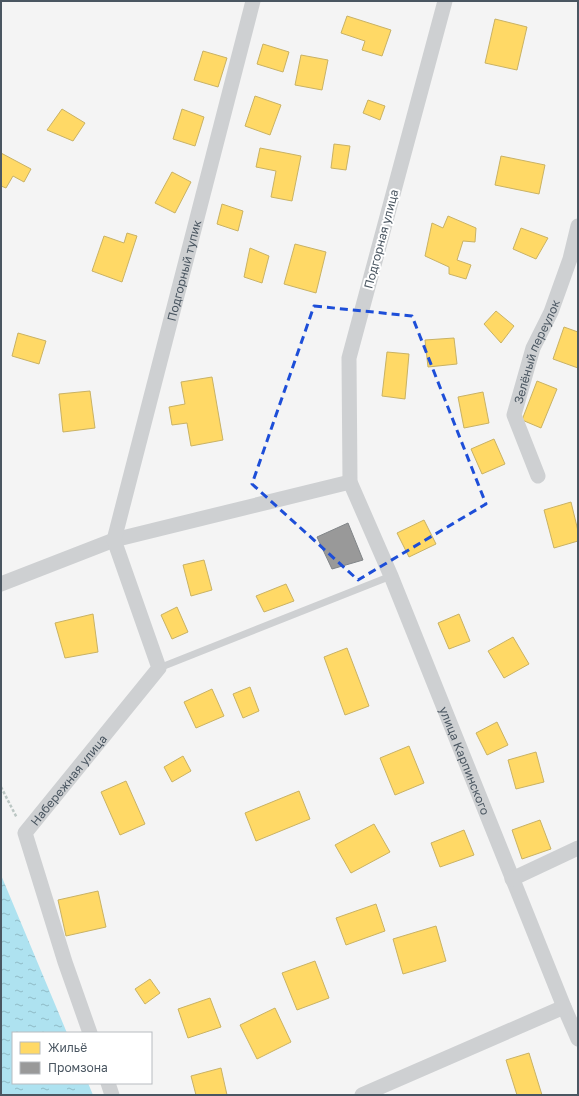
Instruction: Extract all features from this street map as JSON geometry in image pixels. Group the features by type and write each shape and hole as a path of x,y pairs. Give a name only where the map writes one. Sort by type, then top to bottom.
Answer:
{"street":[{"name":"Подгорный тупик","path":"114,540 253,1"},
{"name":"Подгорная улица","path":"350,482 349,358 445,1"},
{"name":"Зелёный переулок","path":"538,476 514,415 533,348 553,305 570,259 578,226"},
{"path":"1,584 114,540 350,482"},
{"name":"улица Карпинского","path":"350,482 390,576 578,1039"},
{"path":"114,540 159,668"},
{"name":"Набережная улица","path":"90,1032 65,962 25,833 159,668"},
{"path":"512,879 578,848"},
{"path":"362,1095 564,1006"},
{"path":"108,1084 112,1095"}],"lane":[{"path":"159,668 390,576"}],"path":[{"path":"1,787 25,833"}],"highlighted area":[{"path":"314,306 412,316 486,504 358,580 252,484"}],"water":[{"path":"1,875 67,1032 12,1032 12,1084 88,1084 93,1095 1,1095"}],"building: Жильё":[{"path":"347,16 391,30 382,56 362,50 365,41 341,33"},
{"path":"495,19 527,27 517,70 485,63"},
{"path":"263,44 289,52 283,72 257,64"},
{"path":"203,51 227,58 218,87 194,80"},
{"path":"301,55 328,60 322,90 295,85"},
{"path":"255,96 281,105 270,135 245,126"},
{"path":"368,100 385,106 380,120 363,113"},
{"path":"62,109 85,123 73,141 47,130"},
{"path":"182,109 204,117 195,146 173,139"},
{"path":"334,144 350,146 346,170 331,168"},
{"path":"260,148 301,156 292,201 271,197 276,171 256,167"},
{"path":"1,153 31,169 24,182 13,176 6,188 1,186"},
{"path":"501,156 545,165 539,194 495,185"},
{"path":"172,172 191,182 175,213 155,203"},
{"path":"222,204 243,211 238,231 217,224"},
{"path":"448,216 476,228 475,242 463,241 457,260 471,265 466,279 449,274 449,267 425,256 432,223 443,228"},
{"path":"521,228 548,238 536,259 513,249"},
{"path":"127,233 137,236 122,282 92,271 104,236 124,243"},
{"path":"295,244 326,252 316,293 284,284"},
{"path":"250,248 269,256 262,283 244,277"},
{"path":"496,311 514,326 501,343 484,324"},
{"path":"564,327 578,332 578,368 553,359"},
{"path":"18,333 46,341 39,364 12,356"},
{"path":"454,338 457,364 428,367 425,340"},
{"path":"387,352 409,354 405,399 382,396"},
{"path":"212,377 223,440 191,446 187,423 172,425 169,407 185,404 181,382"},
{"path":"537,381 557,389 541,428 522,420"},
{"path":"90,391 95,428 63,432 59,394"},
{"path":"483,392 489,423 464,428 458,397"},
{"path":"494,439 505,464 482,474 471,449"},
{"path":"571,502 578,531 578,541 554,548 544,510"},
{"path":"424,520 436,544 409,557 397,533"},
{"path":"204,560 212,590 191,596 183,565"},
{"path":"286,584 294,601 264,612 256,596"},
{"path":"177,607 188,632 172,639 161,615"},
{"path":"93,614 98,652 65,658 55,623"},
{"path":"459,614 470,641 449,649 438,623"},
{"path":"513,637 529,664 504,678 488,651"},
{"path":"347,648 369,706 345,715 324,657"},
{"path":"250,687 259,711 243,718 233,694"},
{"path":"212,689 224,716 196,728 184,702"},
{"path":"497,722 508,745 487,755 476,733"},
{"path":"409,746 424,783 395,795 380,758"},
{"path":"536,752 544,782 516,789 508,760"},
{"path":"183,756 191,771 172,782 164,767"},
{"path":"126,781 145,824 120,835 101,792"},
{"path":"299,791 310,819 256,841 245,813"},
{"path":"540,820 551,849 522,859 512,830"},
{"path":"374,824 390,852 351,873 335,845"},
{"path":"464,830 474,855 440,867 431,843"},
{"path":"98,891 106,927 66,936 58,900"},
{"path":"376,904 385,931 346,945 336,918"},
{"path":"436,926 446,961 403,974 393,939"},
{"path":"315,961 329,998 297,1010 282,973"},
{"path":"150,979 160,993 145,1004 135,989"},
{"path":"210,998 221,1027 188,1038 178,1009"},
{"path":"275,1008 291,1042 257,1059 240,1025"},
{"path":"529,1053 542,1095 517,1095 506,1060"},
{"path":"221,1068 227,1095 196,1095 191,1076"}],"building: Промзона":[{"path":"348,523 363,560 332,569 317,537"}]}
